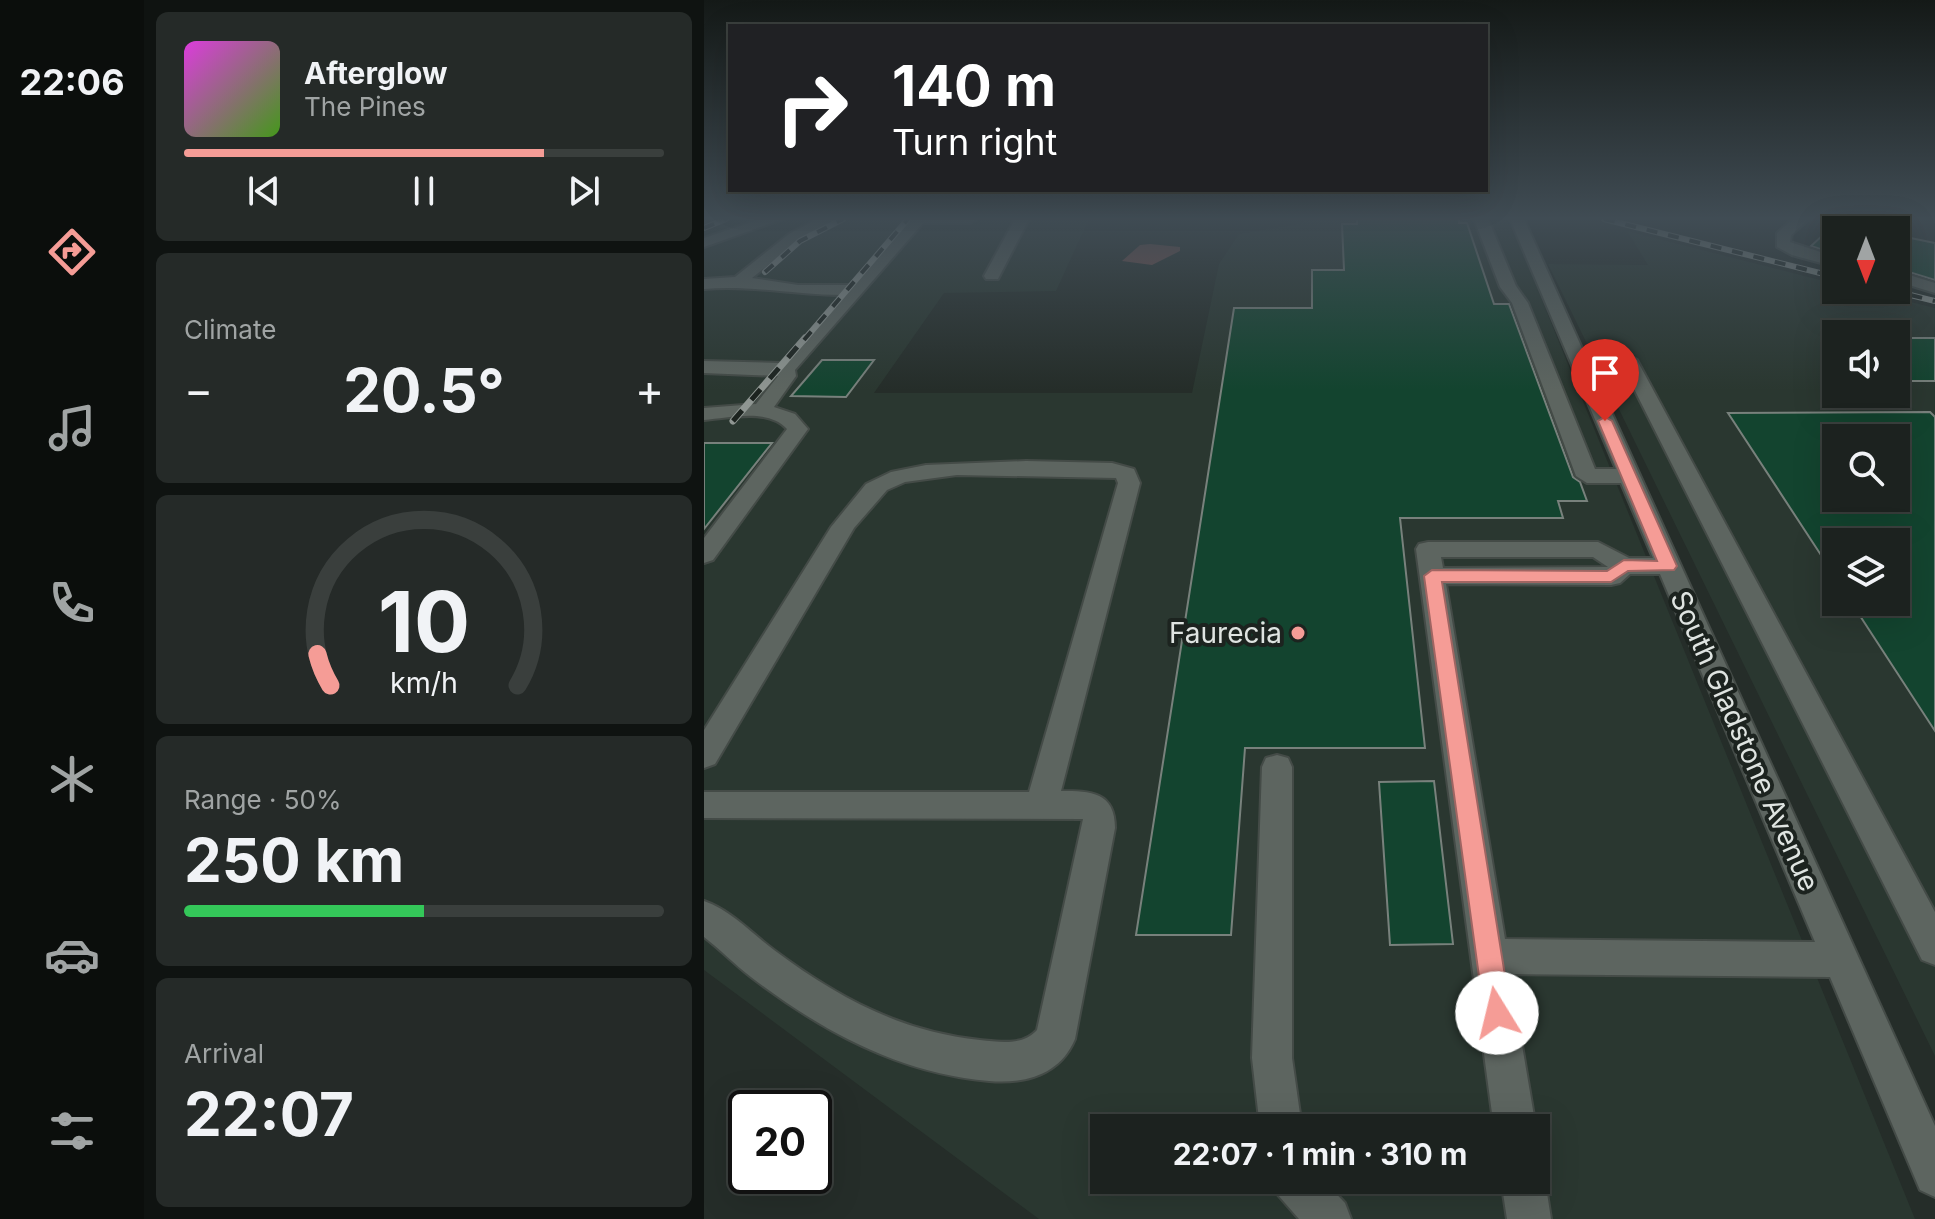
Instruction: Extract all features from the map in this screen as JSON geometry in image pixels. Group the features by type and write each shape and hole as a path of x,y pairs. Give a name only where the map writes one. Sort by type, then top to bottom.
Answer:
{"street":[{"path":"739,281 745,276"},
{"path":"762,410 787,376 786,369 868,276"},
{"path":"1503,276 1542,276"},
{"path":"1503,276 1520,303 1587,476 1630,476"},
{"name":"South Gladstone Avenue","path":"1542,276 1935,1175"},
{"path":"1910,280 1935,288"},
{"path":"704,284 739,281 798,290 856,290"},
{"path":"1578,360 1628,360 1935,948"},
{"path":"704,367 786,369"},
{"path":"1555,393 1593,394"},
{"path":"704,414 762,410 788,418 798,429 704,555"},
{"path":"704,756 843,527 867,494 897,477 946,470 1112,470 1126,474 1129,483 1041,805"},
{"path":"1513,1114 1428,549 1598,550 1624,566 1668,566"},
{"path":"1277,767 1272,1058 1279,1114"},
{"path":"704,805 1085,804 1099,813 1099,828 1055,1039 1048,1049 1033,1059 1015,1063 965,1060 882,1038 833,1013 704,917"},
{"path":"1488,956 1841,960"},
{"path":"1306,1194 1329,1219"},
{"path":"1525,1194 1529,1219"}],"shaded area":[{"path":"704,276 1063,276 1056,291 944,293 874,393 1192,393 1217,276 1532,276 1915,1219 1039,1219 704,970"},
{"path":"1554,276 1804,276 1822,280 1822,304 1910,302 1935,308 1935,1056"}],"building":[{"name":"Faurecia","path":"1312,276 1485,276 1494,304 1509,304 1573,477 1580,482 1587,501 1558,501 1563,518 1400,518 1425,748 1245,748 1231,935 1136,935 1234,308 1312,308"},
{"path":"1910,338 1935,338 1935,381 1910,381"},
{"path":"822,360 874,360 846,397 791,396"},
{"path":"1930,412 1935,417 1935,731 1860,616 1910,616 1910,528 1822,528 1822,557 1728,413"},
{"path":"704,443 772,443 704,529"},
{"path":"1434,781 1453,944 1390,945 1379,782"}],"railway":[{"path":"804,340 859,276"},
{"path":"1910,295 1935,301"},
{"path":"733,421 805,338"}],"place":[{"name":"Faurecia","path":"1298,633"}],"route":[{"path":"1497,1013 1432,576 1611,577 1624,566 1668,566 1605,421"}]}
